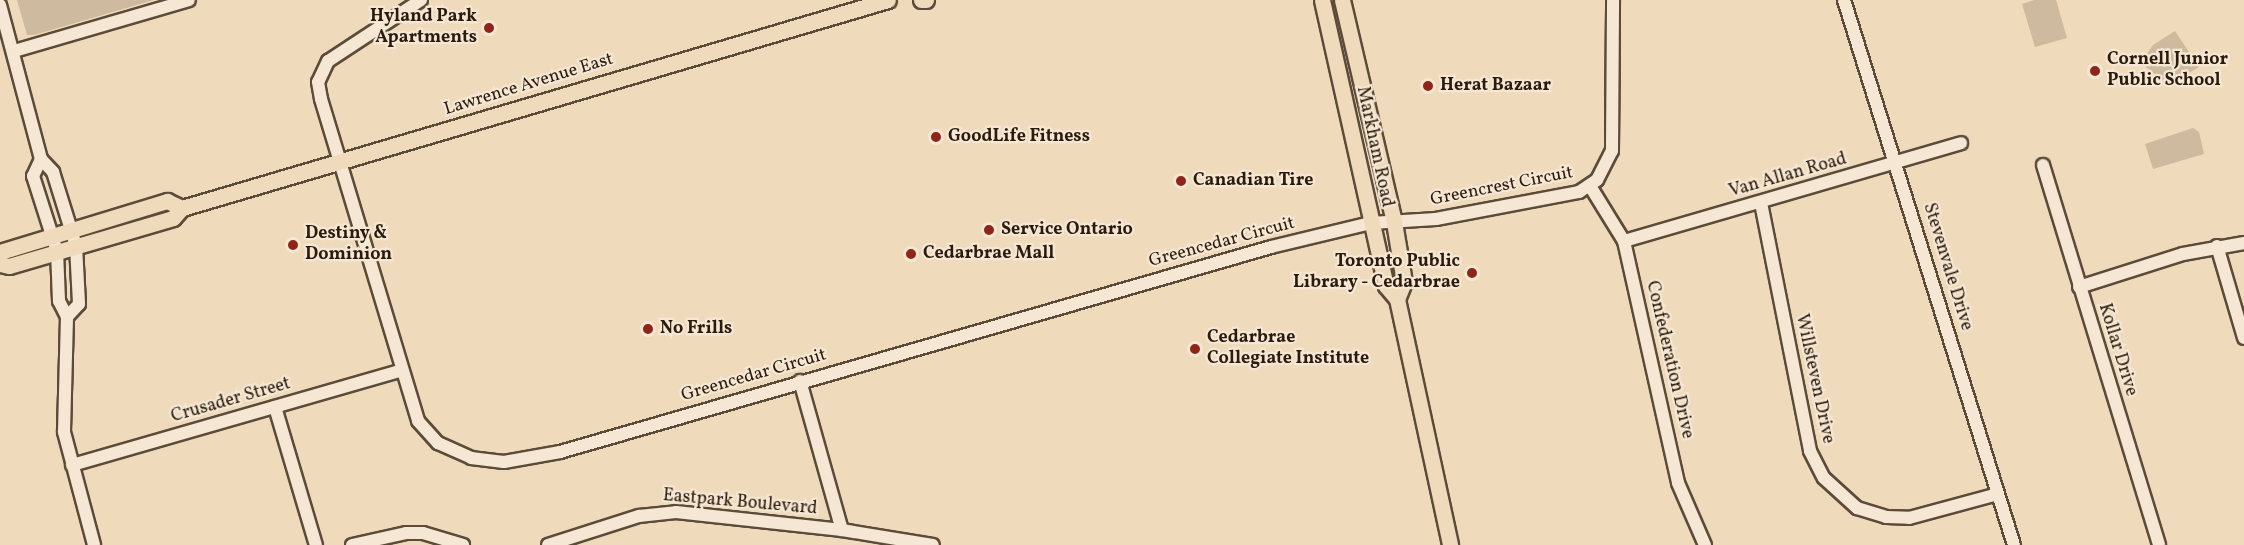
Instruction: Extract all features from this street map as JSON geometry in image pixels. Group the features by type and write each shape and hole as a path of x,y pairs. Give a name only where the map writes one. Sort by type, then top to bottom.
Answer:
{"main road":[{"name":"Lawrence Avenue East","path":"0,264 9,266 172,218 182,208 888,0"},
{"path":"921,0 926,0"},
{"name":"Markham Road","path":"1322,0 1386,286 1397,298 1450,545"},
{"name":"Markham Road","path":"1342,0 1394,222 1404,282 1397,298"},
{"name":"Lawrence Avenue East","path":"0,252 70,228 167,201 182,208"}],"street":[{"path":"14,51 189,0"},
{"name":"Greencedar Circuit","path":"421,0 334,54 321,68 318,82 400,370 418,421 438,443 471,458 504,462 560,452 1192,269 1371,222"},
{"name":"Greencrest Circuit","path":"1371,222 1436,219 1536,202 1590,186 1606,168 1612,151 1612,0"},
{"name":"Stevenvale Drive","path":"1844,0 1897,162 2014,545"},
{"path":"0,5 14,51 40,159 53,172 76,246 80,304 67,316"},
{"name":"Van Allan Road","path":"1624,241 1961,143"},
{"path":"40,159 33,176 57,251 59,301 67,316 64,432 94,545"},
{"name":"Kollar Drive","path":"2043,165 2159,545"},
{"name":"Confederation Drive","path":"1590,186 1624,241 1678,483 1687,511 1705,545"},
{"name":"Willsteven Drive","path":"1761,203 1807,437 1824,478 1857,508 1886,517 1909,518 1998,494"},
{"path":"2079,287 2217,246 2244,243"},
{"path":"2217,246 2244,338"},
{"name":"Crusader Street","path":"72,465 400,370"},
{"path":"800,381 842,530"},
{"path":"274,407 316,545"},
{"name":"Eastpark Boulevard","path":"548,545 657,513 842,530 933,545"},
{"path":"352,545 406,533 423,533 463,545"}],"shaded area":[{"path":"17,0 154,0 34,35 27,35"},
{"path":"2034,0 2056,0 2067,38 2035,47 2022,4"},
{"path":"2175,31 2199,67 2174,82 2165,82 2146,67 2146,55 2153,45"},
{"path":"2193,128 2199,132 2204,154 2153,169 2145,144"}],"place":[{"name":"Hyland Park Apartments","path":"489,28"},
{"name":"Cornell Junior Public School","path":"2095,71"},
{"name":"Herat Bazaar","path":"1428,86"},
{"name":"GoodLife Fitness","path":"936,137"},
{"name":"Canadian Tire","path":"1181,181"},
{"name":"Service Ontario","path":"989,230"},
{"name":"Destiny & Dominion","path":"293,245"},
{"name":"Cedarbrae Mall","path":"911,254"},
{"name":"Toronto Public Library - Cedarbrae","path":"1472,273"},
{"name":"No Frills","path":"648,329"},
{"name":"Cedarbrae Collegiate Institute","path":"1195,349"}]}
